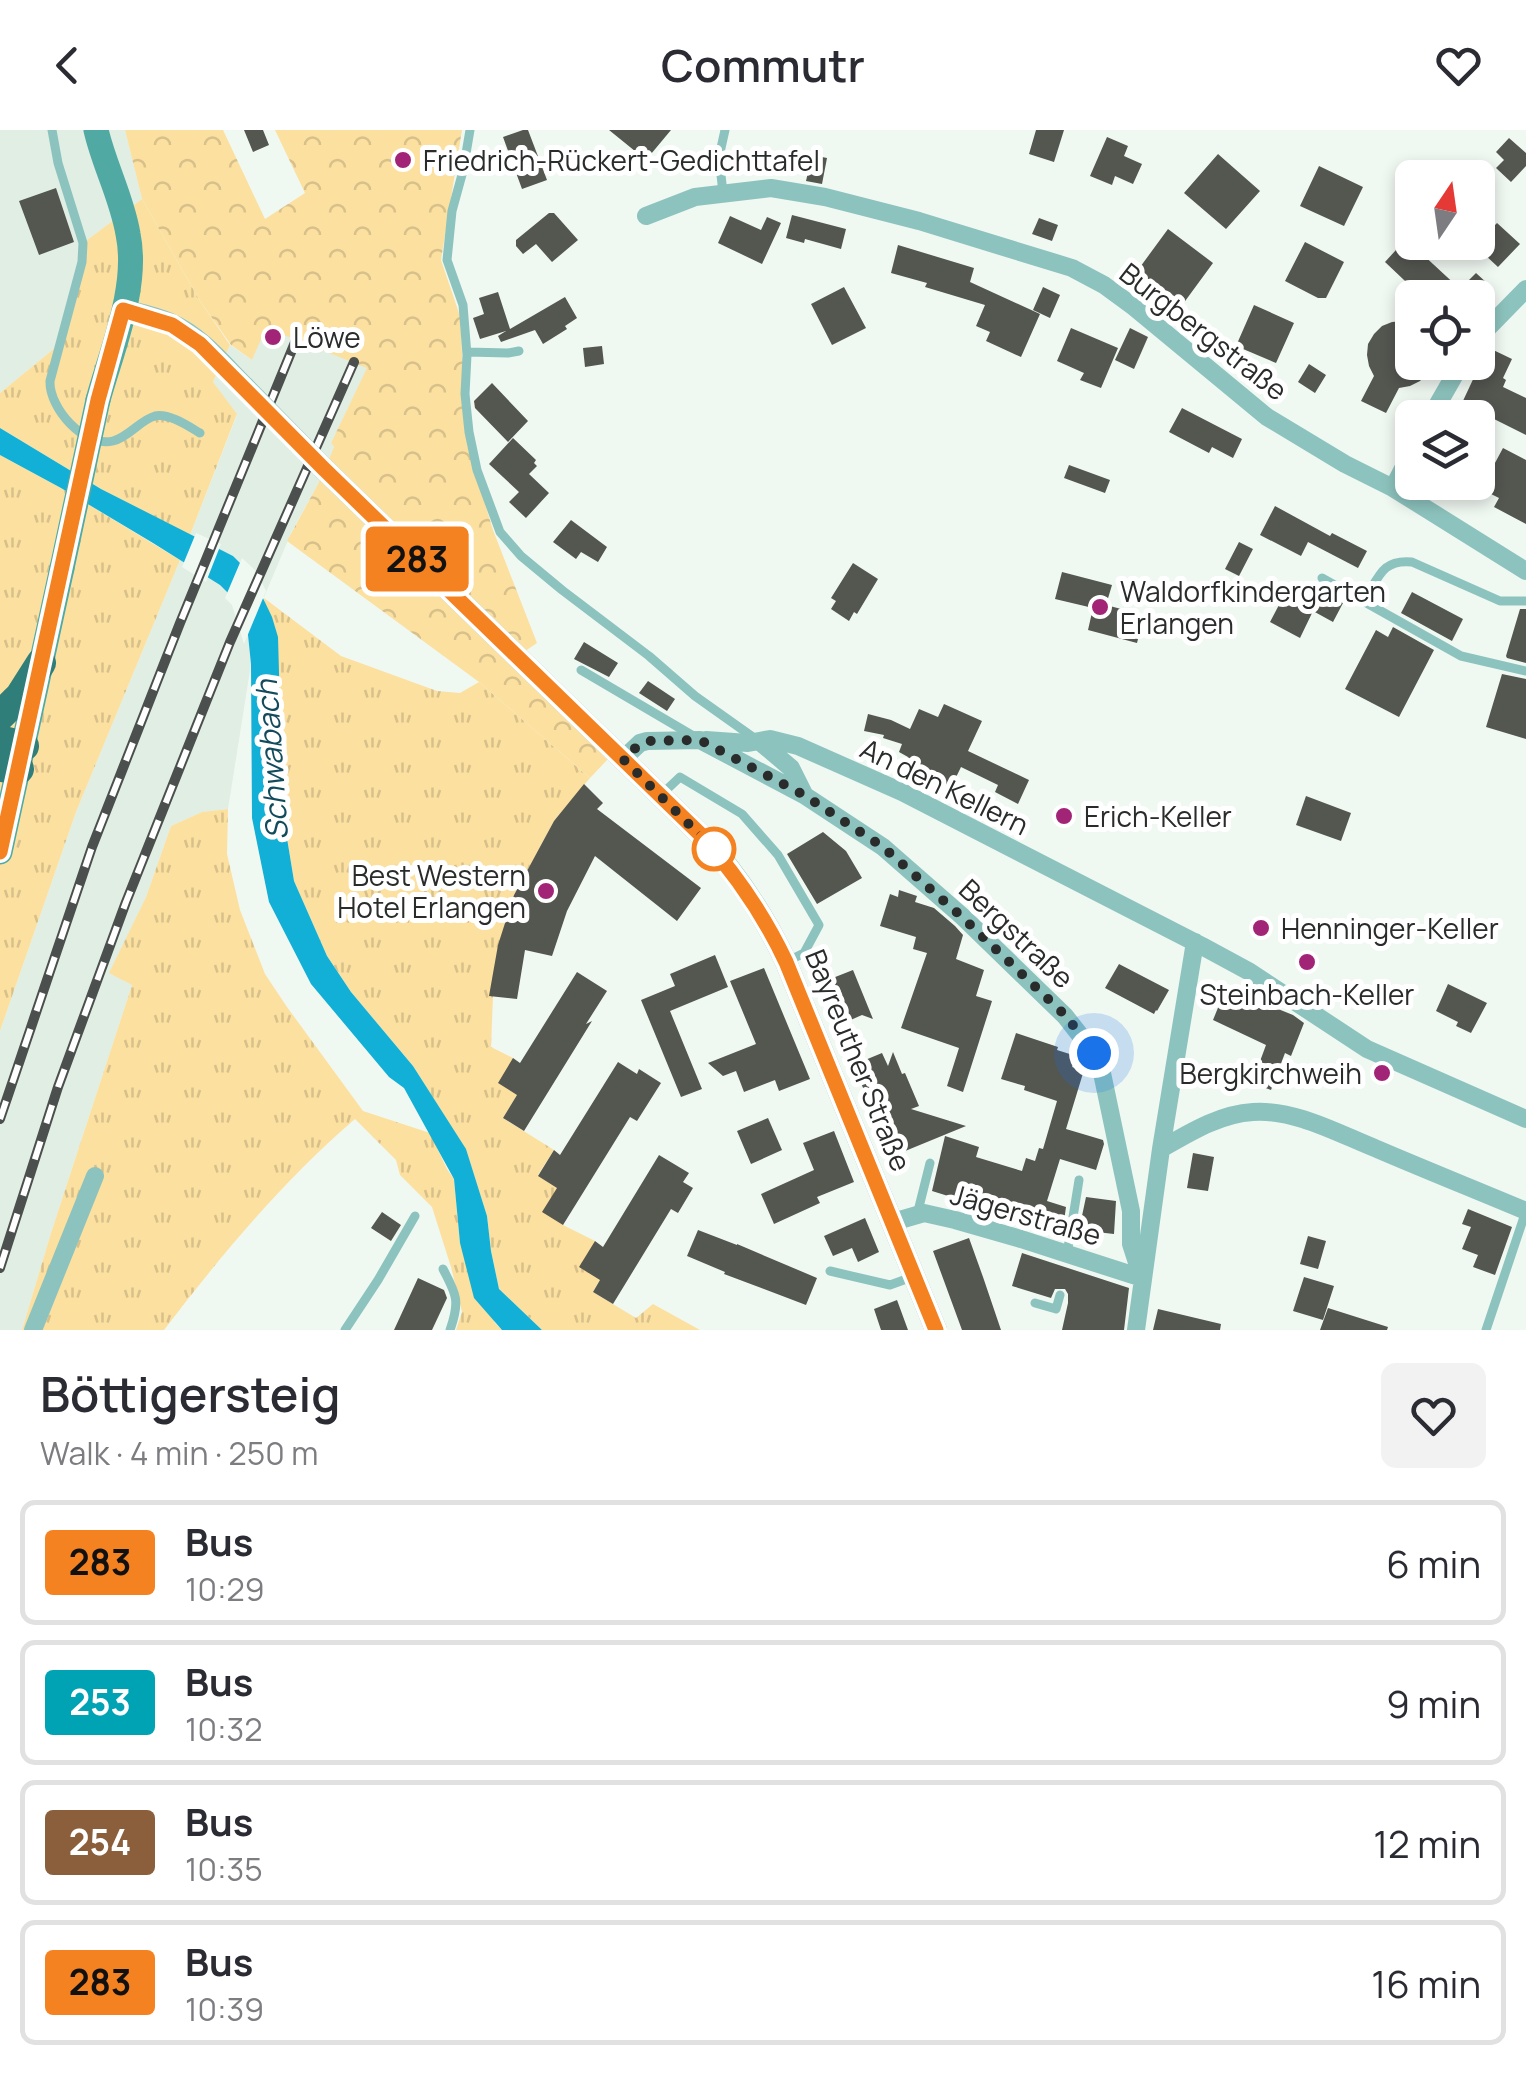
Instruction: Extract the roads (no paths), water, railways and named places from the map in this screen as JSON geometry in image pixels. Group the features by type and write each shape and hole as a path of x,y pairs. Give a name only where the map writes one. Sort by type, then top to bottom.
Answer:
{"highway":[{"path":"0,716 20,696 41,663"}],"main road":[{"path":"0,852 11,756 41,663 131,269 126,222 102,159 96,130"}],"street":[{"name":"Burgbergstraße","path":"646,216 695,197 770,188 825,197 919,221 1072,268 1134,307 1267,417 1394,488 1526,571"},
{"path":"1495,321 1526,289"},
{"name":"Bayreuther Straße","path":"123,310 172,325 222,364 324,469 714,849 786,962 936,1330"},
{"name":"An den Kellern","path":"623,759 647,741 748,743 770,739 798,746 902,792 1195,942 1250,972 1367,1048 1526,1120"},
{"name":"Bergstraße","path":"700,740 804,795 883,847 1066,1016 1094,1053 1102,1073 1131,1212 1131,1244 1142,1278"},
{"path":"759,741 792,768 804,795"},
{"name":"Bergstraße","path":"1136,1330 1195,942"},
{"path":"1161,1149 1202,1126 1230,1117 1251,1112 1278,1113 1526,1211"},
{"path":"33,1330 94,1176"},
{"name":"Jägerstraße","path":"893,1222 924,1213 1142,1278"}],"lane":[{"path":"52,130 83,243 82,262 50,381 53,402 79,430 101,442 120,438 154,416 200,433"},
{"path":"470,130 452,211 447,260 463,305 469,432 477,470 500,532 521,556 562,590 695,696 759,741"},
{"path":"722,193 719,157 726,130"},
{"path":"467,352 518,350"},
{"path":"1364,600 1385,566 1398,561 1412,562 1500,602 1526,601"},
{"path":"1322,578 1461,656 1526,671"},
{"path":"581,670 700,740"},
{"path":"660,796 680,777 742,814 778,855 820,925 804,953 786,962"},
{"path":"916,1215 930,1163"},
{"path":"1067,1254 1079,1180"},
{"path":"1486,1330 1526,1211"},
{"path":"345,1330 415,1216"},
{"path":"443,1269 456,1293 457,1310 450,1330"},
{"path":"830,1271 890,1285 915,1276"},
{"path":"1035,1303 1056,1308 1060,1295"}],"water":[{"name":"Schwabach","path":"0,428 101,489 233,556 252,575 278,637 283,814 294,881 327,956 351,992 413,1066 466,1149 487,1216 499,1289 542,1330 502,1330 474,1298 460,1243 454,1179 404,1088 389,1077 311,984 269,902 252,818 251,664 248,635 237,602 220,585 153,543 0,455"}],"railway":[{"path":"0,1119 92,847 296,340"},
{"path":"0,1268 58,1087 126,902 230,642 354,362"}],"place":[{"name":"Friedrich-Rückert-Gedichttafel","path":"403,160"},
{"name":"Löwe","path":"273,337"},
{"name":"Waldorfkindergarten Erlangen","path":"1100,607"},
{"name":"Erich-Keller","path":"1064,816"},
{"name":"Best Western Hotel Erlangen","path":"546,891"},
{"name":"Henninger-Keller","path":"1261,928"},
{"name":"Steinbach-Keller","path":"1307,962"},
{"name":"Bergkirchweih","path":"1382,1073"}]}
